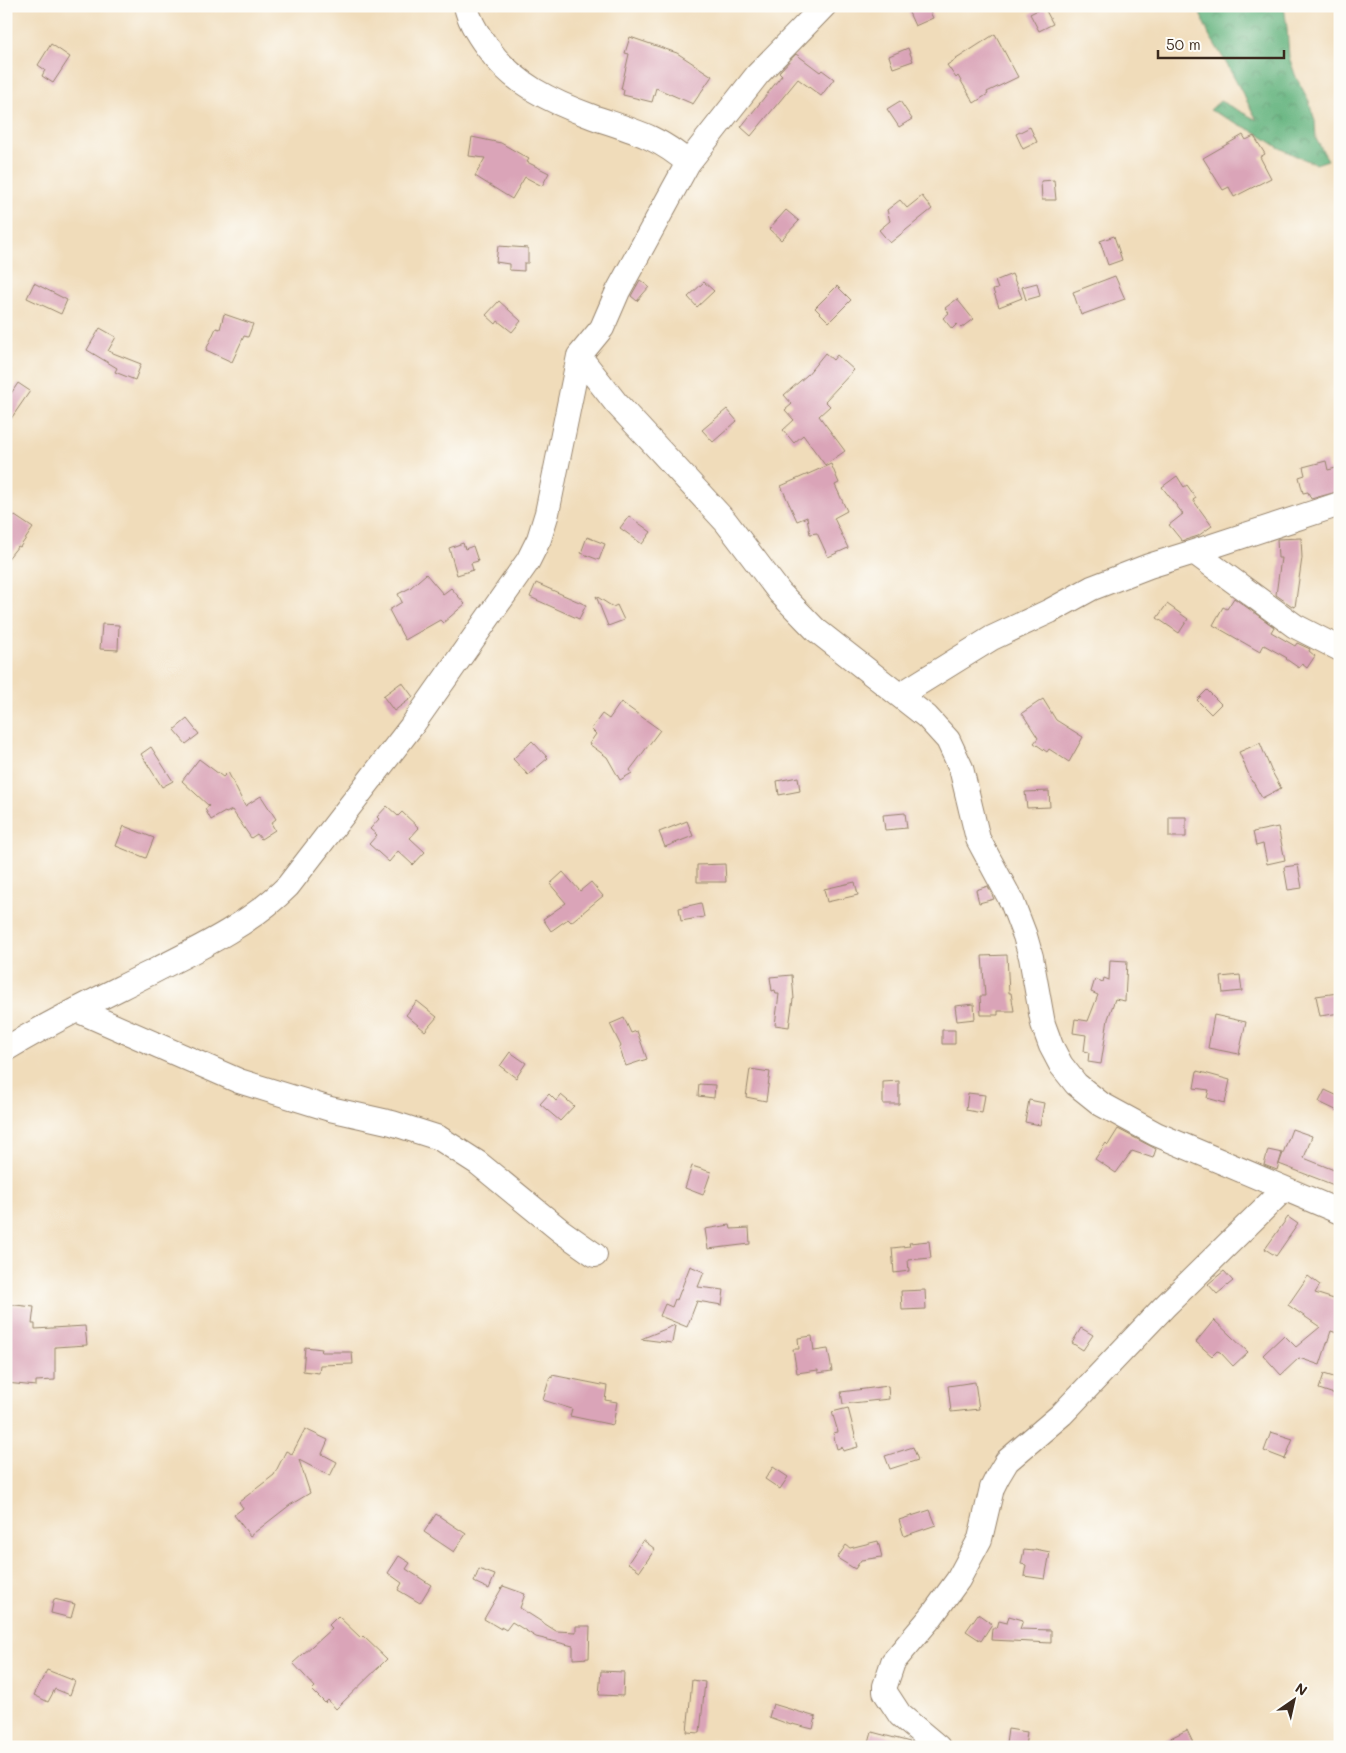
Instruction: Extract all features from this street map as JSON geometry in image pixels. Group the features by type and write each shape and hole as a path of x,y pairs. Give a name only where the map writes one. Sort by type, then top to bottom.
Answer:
{"street":[{"path":"466,6 480,38 494,57 509,72 546,98 653,138 674,150 688,163"},
{"path":"6,1048 38,1029 233,930 270,904 288,886 412,728 528,561 539,539 547,513 579,356 602,328 618,291 688,163 758,74 824,6"},
{"path":"579,356 616,403 726,522 780,593 816,630 900,694 927,717 948,740 961,768 978,839 1012,902 1025,936 1031,956 1043,1024 1051,1046 1061,1065 1076,1084 1101,1104 1156,1134 1340,1212"},
{"path":"900,694 992,638 1050,611 1092,588 1149,566 1340,504"},
{"path":"1194,552 1295,626 1340,649"},
{"path":"77,1010 239,1081 330,1108 392,1122 439,1138 478,1162 561,1231 595,1255"},
{"path":"938,1747 900,1715 885,1692 885,1686 893,1662 931,1617 958,1580 976,1547 980,1539 992,1488 1007,1461 1062,1414 1164,1307 1284,1189"}],"green space":[{"path":"1197,6 1284,6 1289,57 1296,77 1309,101 1315,121 1316,139 1328,160 1316,164 1294,155 1255,132 1210,110 1220,101 1257,120 1209,35"}],"building":[{"path":"906,6 927,6 933,18 915,26"},
{"path":"1044,7 1053,24 1039,31 1030,14"},
{"path":"995,34 1018,77 987,92 988,94 974,103 958,76 956,78 947,65"},
{"path":"630,37 677,53 712,76 693,104 656,88 652,102 623,95 624,90 621,89 629,54 625,53"},
{"path":"51,44 70,57 53,83 42,76 45,70 38,65"},
{"path":"908,48 913,61 893,68 889,56"},
{"path":"796,54 820,72 822,70 834,79 821,96 798,79 751,136 741,127 782,75 779,72"},
{"path":"900,101 912,119 899,127 887,109"},
{"path":"1030,127 1037,142 1023,149 1016,134"},
{"path":"1243,135 1246,140 1254,136 1265,154 1260,157 1271,178 1234,197 1229,187 1223,190 1203,158"},
{"path":"472,137 501,143 529,159 527,162 549,173 542,186 525,177 512,199 475,176 485,158 469,156"},
{"path":"1054,180 1056,200 1042,200 1041,181"},
{"path":"922,196 932,209 890,243 879,230 890,221 887,210 900,200 907,208"},
{"path":"786,210 799,221 781,240 769,229"},
{"path":"1114,236 1122,260 1108,265 1100,241"},
{"path":"498,246 528,248 528,263 524,263 524,271 509,270 509,264 496,262"},
{"path":"1012,274 1022,298 999,307 993,290 998,289 995,281"},
{"path":"1115,276 1125,299 1081,315 1073,292"},
{"path":"640,280 649,287 637,301 631,296"},
{"path":"704,282 714,291 697,307 688,297"},
{"path":"34,283 67,300 61,314 27,298"},
{"path":"1037,283 1040,296 1026,300 1022,287"},
{"path":"837,286 851,300 829,322 815,308"},
{"path":"957,299 973,319 961,328 957,324 952,329 943,318 949,313 945,308"},
{"path":"499,301 521,321 512,332 498,321 496,324 486,315"},
{"path":"224,314 253,324 248,337 244,336 232,362 206,350 216,328 220,329"},
{"path":"100,328 116,337 108,351 141,364 135,380 115,372 117,368 87,350"},
{"path":"825,353 833,360 837,355 854,370 825,401 830,406 819,416 845,451 825,465 803,435 794,443 783,430 794,420 785,410 792,404 784,395 807,375"},
{"path":"18,383 30,391 6,426 6,401"},
{"path":"727,409 737,421 713,442 702,430"},
{"path":"1326,461 1328,470 1340,467 1340,491 1311,499 1308,492 1303,493 1299,477 1305,475 1303,467"},
{"path":"831,464 839,483 835,485 847,511 834,518 848,548 828,557 817,533 810,534 807,517 797,521 781,486"},
{"path":"1177,476 1184,487 1187,485 1196,498 1193,500 1212,526 1198,536 1182,541 1169,525 1183,514 1162,487"},
{"path":"6,510 33,528 20,547 18,546 6,561"},
{"path":"629,516 651,532 642,544 620,528"},
{"path":"587,537 605,544 599,560 581,553"},
{"path":"1301,538 1302,558 1295,607 1276,595 1281,558 1278,558 1277,539"},
{"path":"463,543 465,549 473,546 478,561 471,563 473,570 457,575 449,548"},
{"path":"426,574 443,594 451,588 465,604 443,623 440,620 405,640 389,610 402,602 398,594 410,588"},
{"path":"536,583 586,605 579,619 530,597"},
{"path":"596,596 613,607 617,605 624,620 608,626"},
{"path":"1234,598 1274,627 1271,632 1295,646 1297,643 1310,649 1309,651 1315,656 1307,668 1302,664 1299,668 1287,658 1264,645 1260,652 1213,625 1223,607 1227,609"},
{"path":"1167,604 1188,619 1179,633 1157,618"},
{"path":"102,624 119,625 118,650 100,649"},
{"path":"402,682 413,697 394,711 383,696"},
{"path":"1207,690 1221,704 1211,714 1197,700"},
{"path":"1043,699 1056,720 1083,737 1069,762 1049,749 1047,752 1034,743 1038,738 1022,713"},
{"path":"621,702 660,730 630,770 632,773 620,780 607,757 589,744 596,734 591,729 602,714 609,719"},
{"path":"187,719 199,734 186,744 174,730"},
{"path":"532,741 548,758 528,775 513,759"},
{"path":"1260,743 1281,788 1262,798 1252,782 1239,752"},
{"path":"151,747 173,781 162,787 141,754"},
{"path":"199,759 223,777 228,772 245,806 261,796 276,819 271,823 275,830 261,839 257,834 251,838 232,810 211,820 205,809 209,806 182,781"},
{"path":"798,777 800,791 779,795 777,781"},
{"path":"1049,791 1050,807 1027,808 1025,792"},
{"path":"387,806 398,816 402,812 419,828 410,838 425,852 413,865 398,851 389,862 369,844 377,835 370,829 379,819 377,817"},
{"path":"905,813 907,828 885,830 883,815"},
{"path":"1169,817 1186,817 1186,837 1169,837"},
{"path":"687,821 693,836 665,847 659,832"},
{"path":"124,826 154,838 146,858 116,846"},
{"path":"1278,827 1285,860 1267,864 1263,844 1256,846 1253,832"},
{"path":"725,864 726,882 697,882 697,865"},
{"path":"1298,865 1302,888 1288,890 1284,867"},
{"path":"563,872 580,891 591,882 603,896 571,922 568,919 551,931 543,919 566,903 550,884"},
{"path":"855,882 858,895 827,902 824,889"},
{"path":"988,886 994,899 979,903 976,890"},
{"path":"701,903 704,917 681,921 679,908"},
{"path":"1007,955 1009,993 1011,993 1014,1011 998,1011 998,1015 981,1015 980,996 985,996 982,956"},
{"path":"1110,960 1127,961 1125,1001 1115,999 1108,1019 1101,1064 1088,1062 1089,1052 1084,1051 1086,1035 1073,1033 1075,1019 1088,1021 1098,995 1091,992 1095,979 1103,982 1104,978 1109,980"},
{"path":"792,975 794,999 789,1027 775,1025 779,994 776,994 775,990 772,991 770,977"},
{"path":"1240,975 1242,991 1223,993 1221,977"},
{"path":"1338,993 1340,1013 1320,1016 1316,996"},
{"path":"417,1001 437,1017 425,1031 406,1015"},
{"path":"974,1004 975,1019 957,1021 955,1006"},
{"path":"1214,1015 1246,1022 1239,1054 1208,1048"},
{"path":"624,1018 631,1033 637,1031 647,1059 626,1066 619,1047 621,1046 610,1024"},
{"path":"942,1030 955,1030 955,1044 942,1044"},
{"path":"510,1052 526,1063 516,1078 500,1066"},
{"path":"750,1069 770,1072 766,1101 746,1097"},
{"path":"1197,1071 1230,1080 1225,1103 1207,1098 1209,1090 1194,1088"},
{"path":"899,1081 899,1104 883,1104 883,1082"},
{"path":"699,1084 715,1085 714,1098 698,1096"},
{"path":"1325,1090 1340,1097 1340,1112 1319,1102"},
{"path":"968,1093 985,1095 982,1113 966,1110"},
{"path":"549,1094 556,1101 561,1095 574,1106 560,1121 540,1104"},
{"path":"1029,1100 1044,1103 1040,1125 1025,1122"},
{"path":"1118,1129 1156,1149 1153,1158 1132,1151 1116,1173 1095,1159 1106,1143 1108,1145"},
{"path":"1292,1129 1312,1136 1304,1158 1339,1172 1334,1185 1279,1164"},
{"path":"1268,1150 1282,1153 1277,1170 1264,1165"},
{"path":"692,1166 711,1172 703,1195 685,1188"},
{"path":"1288,1217 1298,1224 1276,1256 1265,1249"},
{"path":"730,1225 731,1229 749,1228 750,1244 708,1249 705,1229"},
{"path":"929,1241 931,1258 908,1260 909,1271 894,1273 892,1248 910,1246 909,1243"},
{"path":"690,1266 704,1272 698,1287 724,1290 722,1305 697,1301 687,1327 660,1316 665,1304 672,1307 675,1299 677,1300"},
{"path":"1224,1271 1233,1281 1217,1294 1208,1284"},
{"path":"1308,1276 1320,1285 1315,1293 1340,1301 1340,1334 1331,1331 1320,1365 1299,1358 1281,1375 1263,1355 1284,1335 1296,1347 1320,1327 1288,1305"},
{"path":"925,1290 926,1309 902,1310 901,1291"},
{"path":"6,1304 34,1307 32,1324 35,1324 35,1329 85,1326 87,1345 55,1347 55,1380 36,1381 36,1386 6,1383"},
{"path":"1214,1320 1248,1352 1233,1366 1220,1352 1217,1351 1212,1356 1196,1342"},
{"path":"675,1325 672,1343 641,1339"},
{"path":"1081,1328 1093,1335 1083,1350 1072,1343"},
{"path":"812,1336 814,1351 828,1349 832,1371 818,1373 818,1370 797,1373 793,1349 799,1349 798,1338"},
{"path":"305,1347 322,1349 321,1352 352,1352 353,1364 320,1365 319,1373 303,1371"},
{"path":"1324,1374 1340,1379 1337,1395 1319,1389"},
{"path":"552,1375 607,1386 605,1400 617,1402 613,1425 570,1416 572,1409 543,1400"},
{"path":"975,1382 979,1409 951,1412 948,1386"},
{"path":"888,1386 889,1399 843,1404 841,1392"},
{"path":"848,1408 858,1447 843,1451 842,1447 837,1449 833,1433 838,1432 832,1412"},
{"path":"305,1429 328,1440 322,1454 337,1462 330,1476 299,1460 310,1493 290,1505 250,1536 234,1515 243,1508 239,1502 274,1475 286,1451 292,1454"},
{"path":"1271,1432 1293,1439 1285,1459 1264,1451"},
{"path":"913,1447 918,1460 890,1469 885,1456"},
{"path":"773,1467 788,1477 780,1489 765,1479"},
{"path":"930,1510 936,1525 904,1536 899,1520"},
{"path":"436,1514 466,1534 454,1552 424,1532"},
{"path":"643,1540 655,1549 640,1571 628,1563"},
{"path":"878,1541 882,1557 861,1560 855,1569 837,1558 846,1545 850,1548"},
{"path":"1035,1549 1050,1552 1045,1579 1024,1576 1026,1565 1021,1564 1024,1550 1034,1551"},
{"path":"399,1556 410,1563 406,1569 431,1585 420,1603 398,1590 402,1583 388,1573"},
{"path":"479,1569 495,1575 489,1589 474,1582"},
{"path":"503,1586 525,1594 520,1608 556,1631 576,1632 576,1626 590,1626 589,1658 573,1659 573,1646 536,1637 512,1622 506,1630 484,1619"},
{"path":"54,1599 75,1604 71,1618 51,1613"},
{"path":"978,1614 992,1624 981,1641 966,1631"},
{"path":"338,1616 387,1659 336,1709 328,1700 325,1703 312,1690 315,1687 293,1663 332,1628 329,1625"},
{"path":"1009,1616 1023,1620 1020,1629 1051,1630 1051,1643 991,1640 992,1628 997,1628 999,1621 1007,1623"},
{"path":"47,1670 75,1681 70,1695 55,1689 48,1702 34,1695"},
{"path":"601,1671 624,1672 623,1696 599,1695"},
{"path":"692,1680 705,1682 700,1733 687,1732"},
{"path":"773,1704 816,1717 813,1729 791,1725 769,1717"},
{"path":"1008,1729 1027,1732 1025,1747 1006,1744"},
{"path":"1187,1730 1195,1747 1152,1747"},
{"path":"872,1732 910,1742 909,1747 868,1747"}]}
